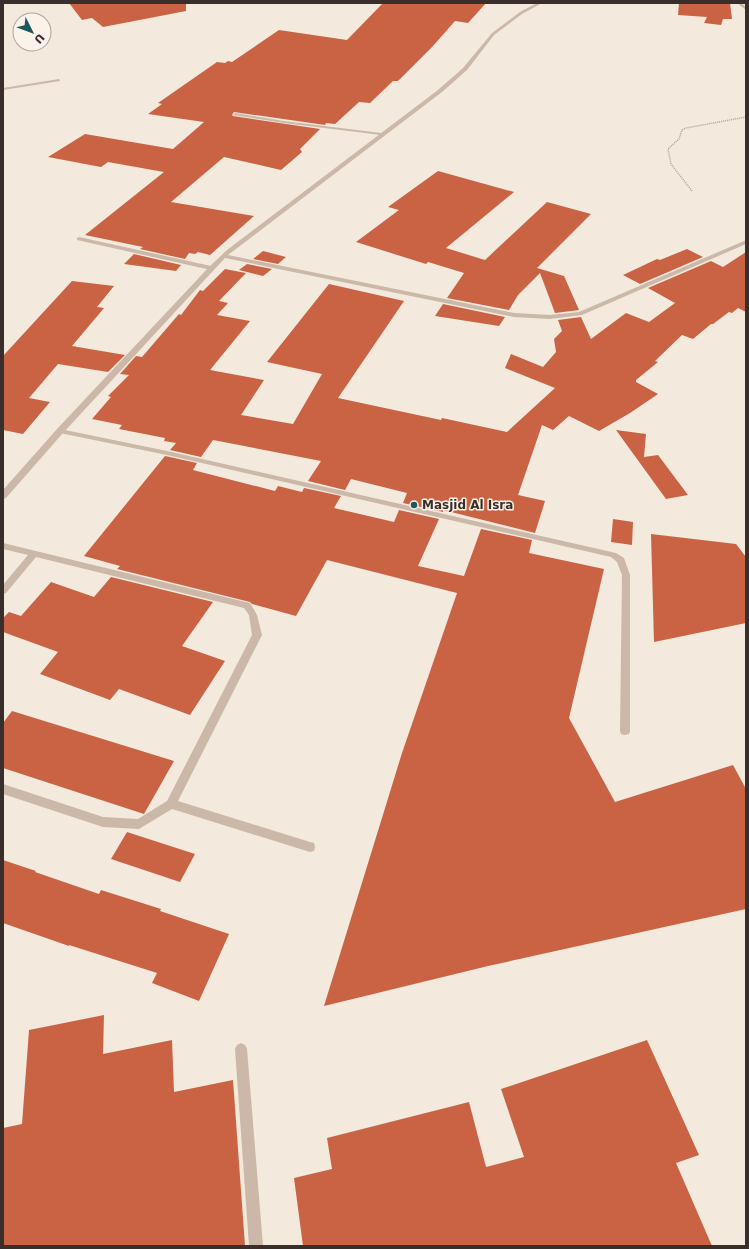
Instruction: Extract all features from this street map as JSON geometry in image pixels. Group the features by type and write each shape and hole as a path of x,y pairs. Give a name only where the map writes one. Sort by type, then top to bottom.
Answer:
{"street":[{"path":"3,496 211,268 224,256 381,134 440,91 466,69 493,34 521,13 540,3"},
{"path":"224,256 514,316 550,317 580,314 746,242"}],"lane":[{"path":"739,3 746,9"},
{"path":"3,89 59,80"},
{"path":"235,114 284,122 381,134"},
{"path":"79,239 211,268"},
{"path":"60,432 175,454 612,555 621,560 626,575 625,731"},
{"path":"3,546 246,605 253,615 257,635 171,804 140,824 103,822 3,789"},
{"path":"3,592 34,553"},
{"path":"171,804 310,847"},
{"path":"241,1049 256,1246"}],"path":[{"path":"692,191 671,164 668,149 679,140 682,130 686,128 746,117"}],"building":[{"path":"69,3 186,3 186,11 103,27 92,18 82,20"},
{"path":"383,3 486,3 468,23 455,21 433,46 398,81 393,81 370,103 359,102 335,124 326,123 325,125 234,112 232,115 233,116 320,129 300,149 302,152 281,170 224,157 171,202 254,216 210,255 198,252 195,254 189,253 185,259 140,249 143,247 85,235 164,172 108,162 101,167 48,157 85,134 173,149 204,122 148,114 162,104 158,103 217,62 232,62 279,30 347,40"},
{"path":"679,3 730,3 732,19 723,19 721,25 704,23 707,17 678,15"},
{"path":"438,171 514,192 446,248 485,260 547,202 591,214 537,268 564,276 579,310 555,313 540,273 518,295 509,310 447,298 464,273 428,262 426,264 356,242 399,210 388,207"},
{"path":"687,249 703,257 640,284 623,275 657,259 660,260"},
{"path":"263,251 286,257 278,264 253,259"},
{"path":"746,252 746,312 738,308 732,313 729,312 711,324 693,339 682,335 655,361 658,362 636,380 636,382 658,394 630,413 599,431 569,416 553,430 542,425 518,495 545,501 535,533 443,510 443,512 403,503 407,493 351,479 345,490 308,481 321,461 213,440 201,457 170,450 176,443 164,441 165,438 119,429 122,425 92,419 111,397 108,396 129,375 120,374 136,356 142,357 179,314 181,315 200,290 203,291 225,269 246,273 219,301 228,303 217,315 250,321 210,370 264,380 241,415 293,424 322,374 267,362 329,284 404,301 338,398 441,420 442,418 507,432 555,388 505,368 511,354 543,367 556,352 554,339 562,331 558,320 581,317 591,339 626,313 649,322 675,303 648,288 711,261 723,267"},
{"path":"134,254 181,265 176,271 124,264"},
{"path":"247,264 272,269 263,276 239,270"},
{"path":"72,281 114,286 97,307 104,308 72,346 125,355 108,372 58,364 29,398 50,402 23,434 3,430 3,356"},
{"path":"443,304 505,317 499,326 435,316"},
{"path":"616,430 646,434 644,457 658,455 688,495 666,499"},
{"path":"165,456 197,463 193,470 275,491 278,486 302,492 304,488 341,496 334,508 394,522 399,510 439,519 418,566 464,576 481,529 532,540 529,553 604,569 569,718 615,802 733,765 746,789 746,909 488,966 324,1006 402,753 457,593 327,560 296,616 252,604 250,602 117,569 120,566 84,556"},
{"path":"613,519 633,522 632,545 611,542"},
{"path":"651,534 736,544 746,557 746,623 654,642"},
{"path":"111,577 213,602 182,646 225,661 190,715 119,689 110,700 40,674 58,652 3,632 3,618 9,612 21,616 51,582 94,597"},
{"path":"12,711 174,761 144,814 3,768 3,723"},
{"path":"127,832 195,854 180,882 111,859"},
{"path":"3,860 99,894 101,890 161,909 160,911 229,934 199,1001 152,983 157,973 69,946 3,923"},
{"path":"104,1015 103,1054 172,1040 174,1092 233,1080 245,1246 3,1246 3,1128 22,1124 29,1030"},
{"path":"647,1040 699,1155 676,1163 712,1246 303,1246 294,1178 332,1169 327,1138 469,1102 486,1167 524,1157 501,1089"}],"place":[{"name":"Masjid Al Isra","path":"414,505"}]}
